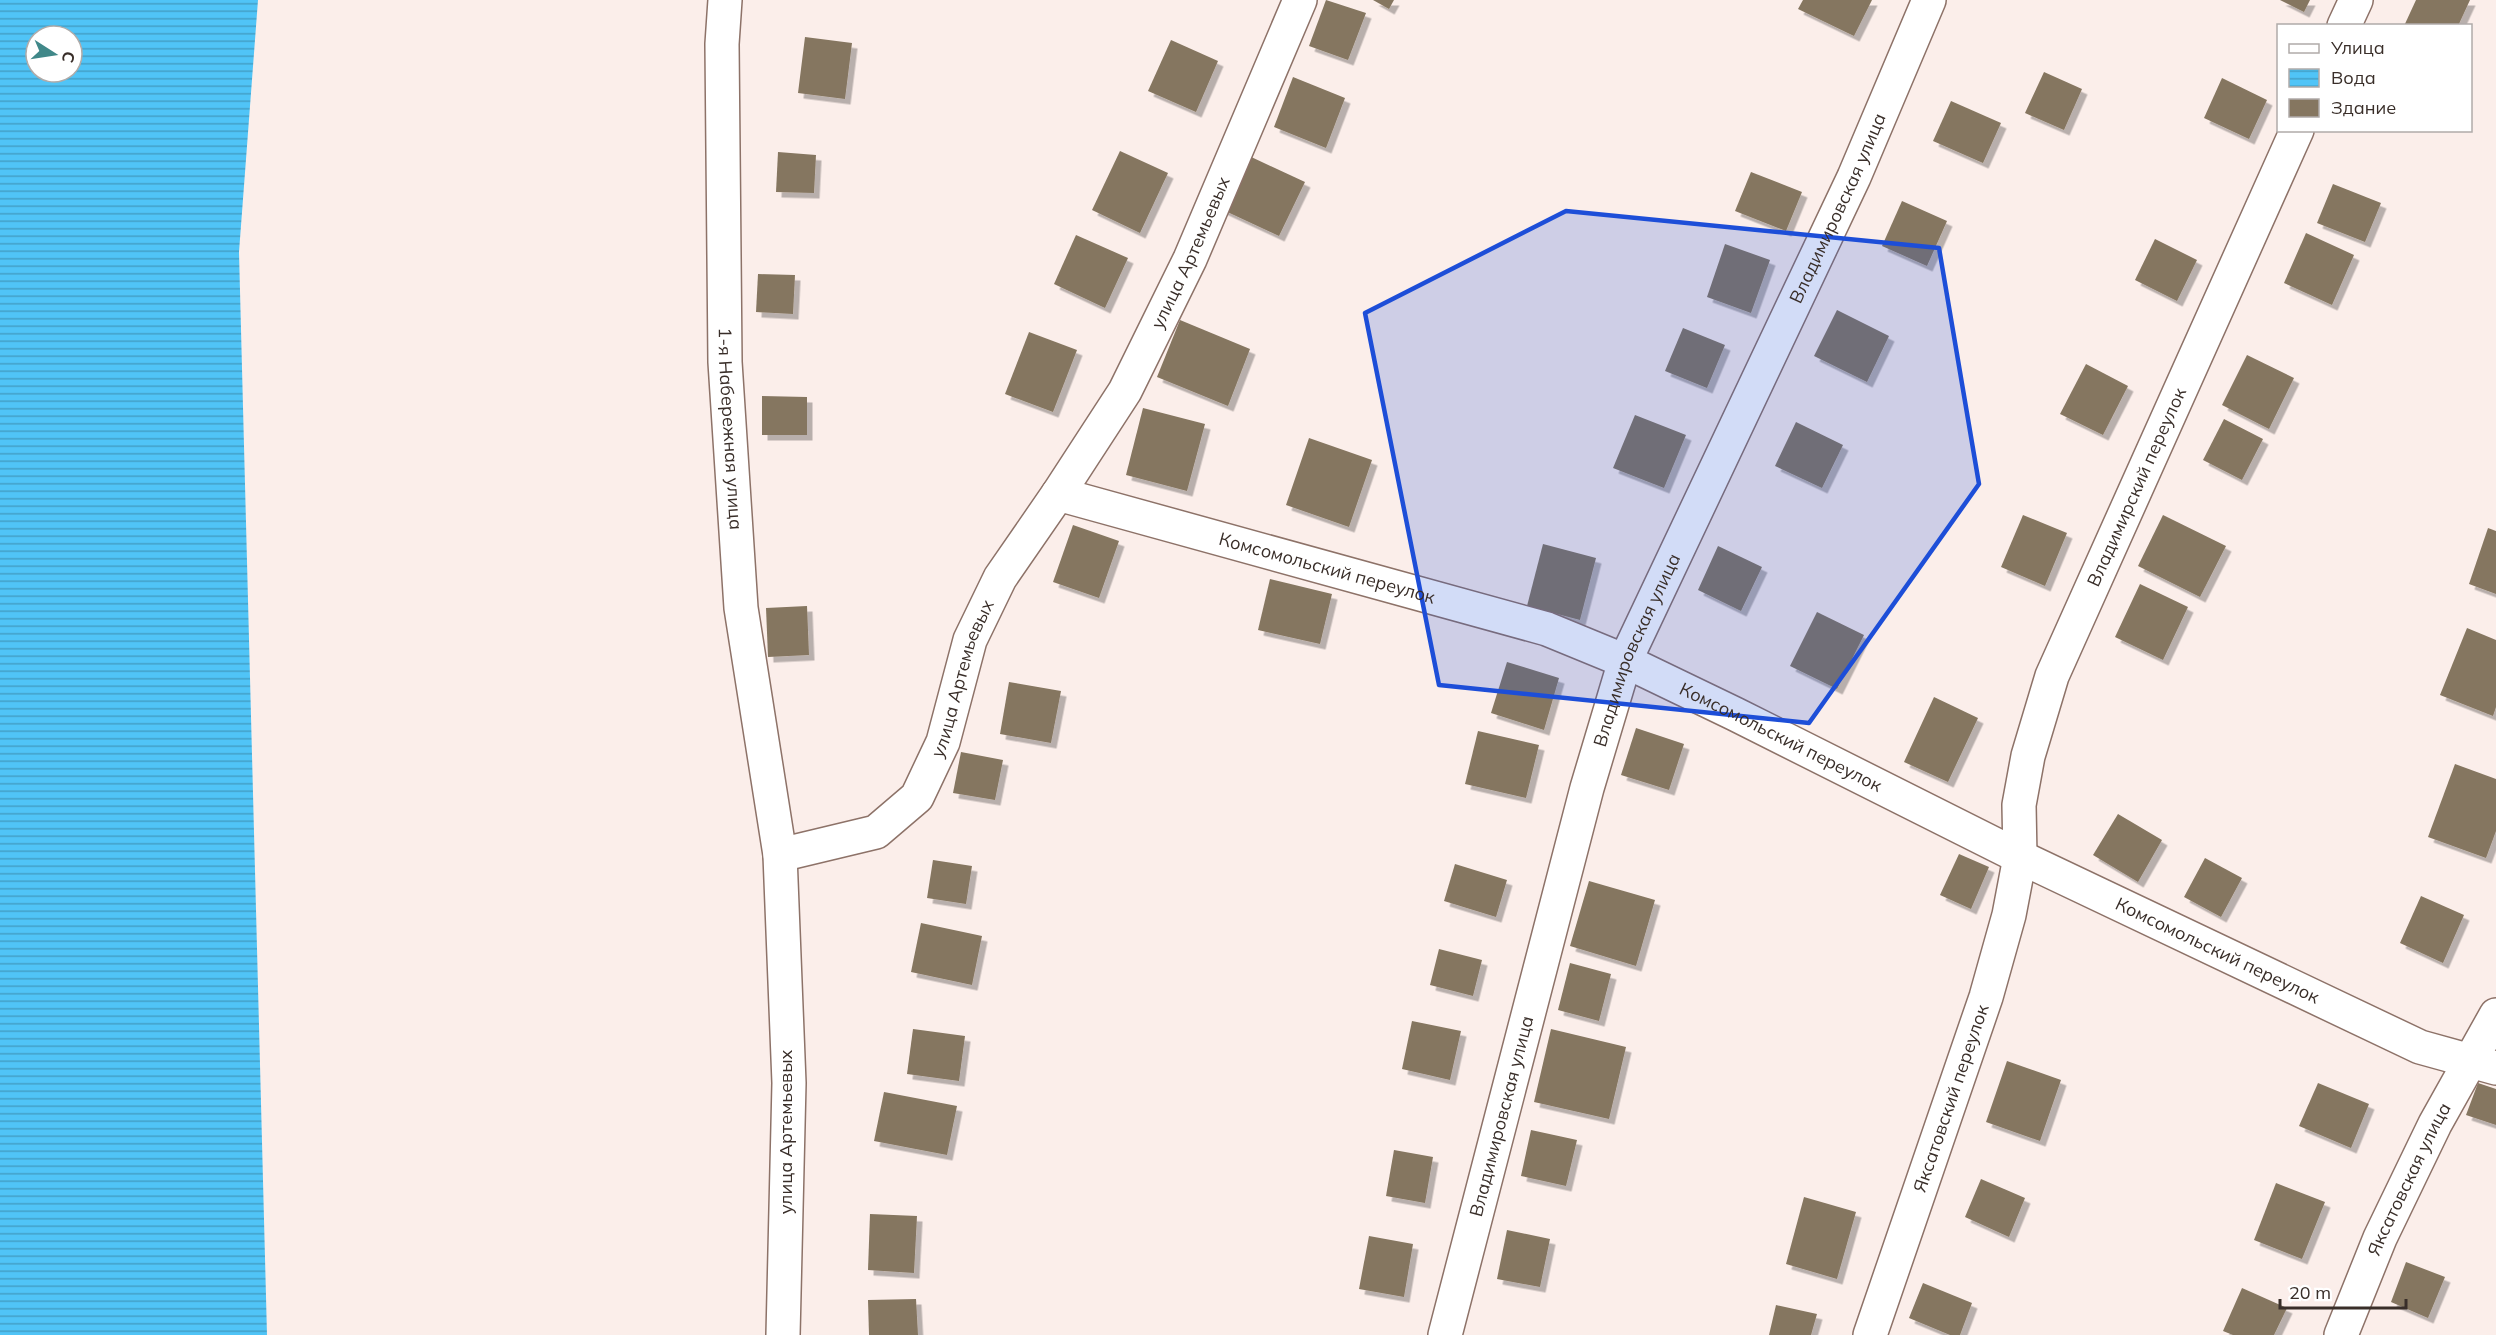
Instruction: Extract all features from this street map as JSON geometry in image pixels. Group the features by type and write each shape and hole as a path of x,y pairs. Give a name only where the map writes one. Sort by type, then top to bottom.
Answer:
{"street":[{"name":"1-я Набережная улица","path":"725,0 722,44 726,374 741,608 780,855"},
{"name":"улица Артемьевых","path":"783,1335 789,1083 780,855 876,832 917,797 943,742 970,640 1000,578 1125,391 1185,269 1300,0"},
{"name":"Владимировская улица","path":"1445,1335 1587,788 1625,661 1854,177 1929,0"},
{"path":"2345,24 2356,0"},
{"name":"Владимирский переулок","path":"2020,857 2019,805 2028,756 2052,676 2296,132"},
{"name":"Комсомольский переулок","path":"1058,494 1547,629 1625,661 2020,857 2420,1047 2484,1065"},
{"name":"Яксатовский переулок","path":"1870,1335 1986,997 2009,915 2020,857"},
{"name":"Яксатовская улица","path":"2341,1335 2380,1238 2435,1124 2484,1065 2496,1015"}],"highlighted area":[{"path":"1566,211 1939,248 1979,484 1809,723 1439,685 1365,313"}],"water":[{"path":"0,0 258,0 239,252 267,1335 0,1335"}],"building":[{"path":"1326,0 1366,13 1348,60 1309,46"},
{"path":"1373,0 1394,0 1389,9"},
{"path":"1803,0 1872,0 1854,36 1798,9"},
{"path":"2280,0 2310,0 2304,12"},
{"path":"2416,0 2470,0 2459,24 2405,24"},
{"path":"805,37 852,43 845,99 798,93"},
{"path":"1171,40 1218,61 1196,112 1148,91"},
{"path":"2044,72 2082,89 2064,130 2025,113"},
{"path":"1293,77 1345,98 1326,148 1274,127"},
{"path":"2222,78 2267,100 2249,139 2204,118"},
{"path":"1951,101 2001,123 1983,163 1933,141"},
{"path":"1120,151 1168,173 1140,233 1092,210"},
{"path":"778,152 816,155 814,193 776,192"},
{"path":"1247,155 1305,182 1279,236 1221,209"},
{"path":"1751,172 1802,192 1786,231 1735,211"},
{"path":"2333,184 2381,203 2365,242 2317,223"},
{"path":"1902,201 1947,221 1927,266 1882,246"},
{"path":"2306,233 2354,255 2332,305 2284,283"},
{"path":"1076,235 1128,258 1105,308 1054,284"},
{"path":"2155,239 2197,260 2177,301 2135,280"},
{"path":"1725,244 1770,260 1751,313 1707,297"},
{"path":"758,274 795,275 793,314 756,312"},
{"path":"1837,310 1889,336 1867,382 1814,356"},
{"path":"1180,320 1250,349 1228,406 1157,377"},
{"path":"1683,328 1725,345 1707,388 1665,371"},
{"path":"1029,332 1077,350 1053,412 1005,394"},
{"path":"2247,355 2294,378 2269,429 2222,405"},
{"path":"2086,364 2128,386 2103,435 2060,414"},
{"path":"762,396 807,397 807,435 762,435"},
{"path":"1143,408 1205,424 1187,491 1126,475"},
{"path":"1635,415 1686,435 1664,488 1613,468"},
{"path":"2224,419 2263,439 2242,480 2203,460"},
{"path":"1796,422 1843,445 1822,488 1775,466"},
{"path":"1309,438 1372,460 1349,527 1286,505"},
{"path":"2023,515 2067,533 2045,586 2001,567"},
{"path":"2163,515 2226,546 2200,597 2138,566"},
{"path":"1073,525 1119,541 1099,598 1053,582"},
{"path":"2488,528 2496,531 2496,594 2469,584"},
{"path":"1543,544 1596,558 1580,620 1527,606"},
{"path":"1718,546 1762,567 1741,611 1698,590"},
{"path":"1270,579 1332,594 1320,644 1258,630"},
{"path":"2140,584 2188,607 2163,660 2115,637"},
{"path":"807,606 809,655 768,657 766,608"},
{"path":"1817,612 1864,635 1837,689 1790,666"},
{"path":"2467,628 2496,640 2496,707 2493,716 2440,695"},
{"path":"1507,662 1559,678 1544,730 1491,713"},
{"path":"1009,682 1061,691 1051,743 1000,734"},
{"path":"1934,697 1978,718 1948,782 1904,762"},
{"path":"1636,728 1684,744 1669,790 1621,775"},
{"path":"1478,731 1539,745 1526,798 1465,784"},
{"path":"961,752 1003,760 995,800 953,793"},
{"path":"2455,764 2496,779 2496,831 2486,858 2428,837"},
{"path":"2118,814 2162,840 2138,882 2093,855"},
{"path":"1959,854 1989,867 1971,909 1940,895"},
{"path":"2205,858 2242,878 2221,917 2184,897"},
{"path":"933,860 972,866 966,904 927,898"},
{"path":"1455,864 1507,880 1496,917 1444,901"},
{"path":"1589,881 1655,900 1636,966 1570,946"},
{"path":"2421,896 2464,915 2443,963 2400,943"},
{"path":"921,923 982,936 972,985 911,972"},
{"path":"1439,949 1482,960 1473,996 1430,985"},
{"path":"1570,963 1611,974 1599,1021 1558,1010"},
{"path":"1412,1021 1461,1031 1450,1080 1402,1069"},
{"path":"913,1029 965,1036 959,1081 907,1074"},
{"path":"1551,1029 1626,1047 1609,1119 1534,1102"},
{"path":"2007,1061 2061,1080 2040,1141 1986,1122"},
{"path":"2318,1083 2369,1104 2351,1148 2299,1126"},
{"path":"2478,1083 2496,1089 2496,1125 2466,1115"},
{"path":"884,1092 957,1106 947,1155 874,1141"},
{"path":"1531,1130 1577,1140 1566,1186 1521,1176"},
{"path":"1394,1150 1433,1157 1425,1203 1386,1196"},
{"path":"1981,1179 2025,1198 2009,1237 1965,1217"},
{"path":"2276,1183 2325,1202 2302,1259 2254,1240"},
{"path":"1804,1197 1856,1212 1837,1279 1786,1264"},
{"path":"870,1214 917,1216 914,1273 868,1270"},
{"path":"1507,1230 1550,1239 1540,1287 1497,1279"},
{"path":"1369,1236 1413,1244 1404,1297 1359,1289"},
{"path":"2406,1262 2445,1277 2428,1318 2391,1302"},
{"path":"1923,1283 1972,1303 1960,1335 1950,1335 1909,1318"},
{"path":"2242,1288 2287,1308 2274,1335 2233,1335 2223,1331"},
{"path":"916,1299 918,1335 869,1335 868,1300"},
{"path":"1776,1305 1817,1314 1811,1335 1769,1335"}]}
